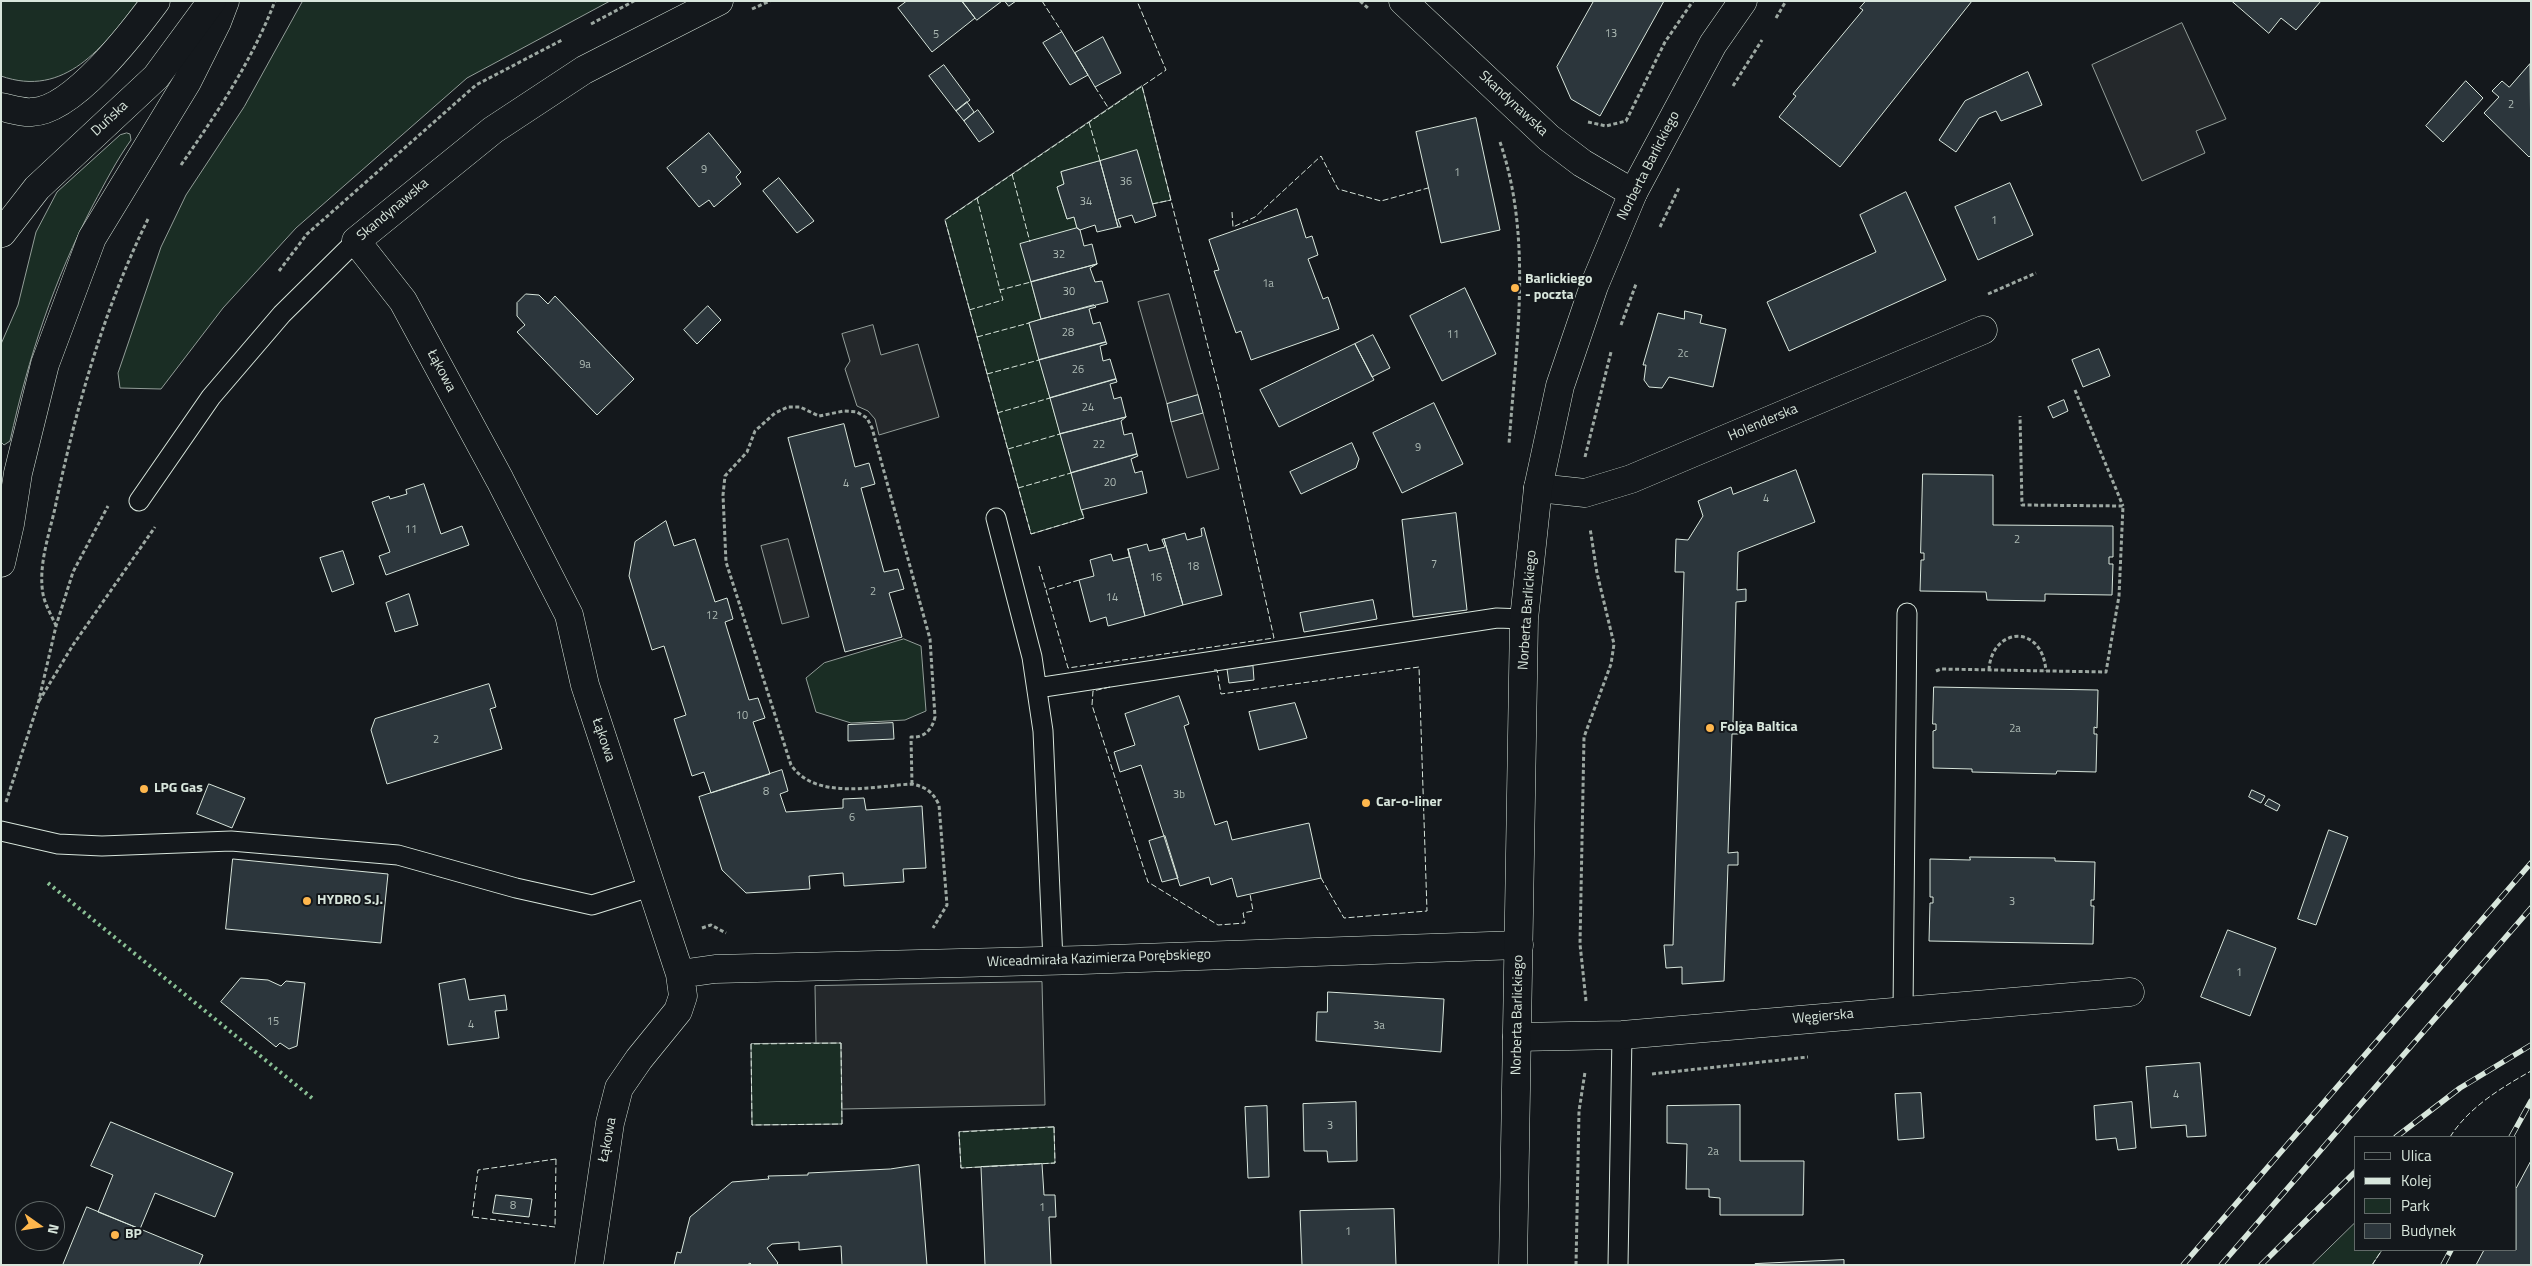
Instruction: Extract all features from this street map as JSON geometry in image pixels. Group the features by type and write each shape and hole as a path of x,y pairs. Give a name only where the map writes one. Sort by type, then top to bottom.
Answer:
{"main road":[{"path":"1,108 33,112 56,104 97,73 156,1"},
{"name":"Duńska","path":"1,234 37,188 156,77 212,1"},
{"path":"1,563 18,473 43,373 58,324 92,238 187,82 217,22 225,1"},
{"name":"Skandynawska","path":"356,241 501,124 584,70 719,1"},
{"name":"Skandynawska","path":"1403,1 1549,138 1582,163 1633,193"},
{"name":"Norberta Barlickiego","path":"1513,1265 1524,619 1538,488 1560,386 1594,286 1633,193 1713,44 1742,1"},
{"path":"1,212 1,234"},
{"name":"Łąkowa","path":"356,241 403,302 500,480 569,616 585,685 653,886 680,974 683,996 678,1011 639,1059 619,1088 610,1122 589,1265"},
{"name":"Holenderska","path":"1538,488 1585,493 1632,479 1983,330"},
{"name":"Wiceadmirała Kazimierza Porębskiego","path":"680,974 715,969 1053,961 1519,945"},
{"name":"Węgierska","path":"1517,1038 1588,1036 1622,1046 1902,1010 2130,992"}],"lane":[{"name":"Skandynawska","path":"139,501 211,397 282,314 356,241"},
{"path":"996,518 1032,657 1043,731 1053,961"},
{"path":"1902,1010 1907,613"},
{"path":"1037,688 1497,618 1524,619"},
{"path":"1,831 58,844 102,846 231,841 398,855 516,888 592,905 653,886"},
{"path":"1618,1265 1622,1046"}],"path":[{"path":"179,167 219,109 247,63 275,1"},
{"path":"1360,1 1374,14"},
{"path":"1584,121 1606,126 1626,121 1665,42 1693,1"},
{"path":"1771,26 1786,1"},
{"path":"1731,90 1766,34"},
{"path":"1499,137 1509,168 1521,272 1509,450"},
{"path":"1657,233 1683,179"},
{"path":"56,626 43,595 42,569 66,451 99,335 127,261 150,213"},
{"path":"1620,328 1639,276"},
{"path":"1576,1265 1579,1111 1588,1036 1588,1010 1582,978 1580,944 1584,737 1611,664 1614,644 1597,573 1585,493 1585,450 1613,345"},
{"path":"1906,686 1941,669 2106,672 2119,596 2123,506 2075,390"},
{"path":"912,784 911,737 925,734 932,728 935,718 930,639 872,428 867,418 858,412 844,411 818,416 800,407 788,407 775,413 755,431 747,452 724,476 726,562 790,764 797,773 808,780 833,788 912,784 930,790 939,805 947,905 937,924 930,931"},
{"path":"2020,416 2022,505 2123,506"},
{"path":"4,809 38,704 73,645 156,526"},
{"path":"1989,670 1992,655 2003,641 2021,637 2036,642 2043,651 2046,671"},
{"path":"668,938 711,925 728,934"},
{"path":"1622,1046 1632,1058 1652,1074 1816,1056"}],"green space":[{"path":"1,1 138,1 97,51 81,64 64,74 45,80 24,81 1,76"},
{"path":"303,1 610,1 467,78 296,228 223,308 161,389 120,388 118,373 161,247 186,195 244,107"},
{"path":"1142,86 1171,200 1152,204 1137,151 1061,172 1064,184 1057,187 1067,219 1074,217 1077,228 1031,282 1041,319 1029,323 1084,518 1031,534 945,220"},
{"path":"130,134 131,140 93,205 54,291 25,380 10,441 4,445 1,442 1,344 18,305 36,232 57,192 120,135"},
{"path":"904,639 921,646 926,711 905,720 851,723 816,712 806,678 824,663"},
{"path":"841,1043 842,1124 752,1125 751,1044"},
{"path":"1054,1127 1055,1163 961,1168 959,1132"},
{"path":"2354,1224 2354,1251 2381,1251 2372,1265 2312,1265"}],"shaded area":[{"path":"2182,23 2226,119 2196,131 2205,153 2142,181 2092,65"},
{"path":"1169,294 1198,395 1167,404 1138,302"},
{"path":"873,325 881,355 918,344 939,417 879,435 875,419 868,411 857,406 845,369 850,361 842,334"},
{"path":"1203,413 1219,469 1187,478 1171,422"},
{"path":"788,539 809,617 782,624 761,546"},
{"path":"1042,982 1045,1105 842,1109 841,1043 816,1043 815,986"}],"building":[{"path":"907,1 962,1 975,18 932,52 898,8"},
{"path":"962,1 1002,1 977,20"},
{"path":"1005,1 1016,1 1009,6"},
{"path":"1594,1 1664,1 1600,116 1571,99 1557,67"},
{"path":"1866,1 1972,1 1840,167 1779,117 1796,96 1793,94 1863,10 1860,8"},
{"path":"2232,1 2321,1 2296,30 2281,18 2269,33"},
{"path":"1062,32 1088,75 1070,85 1043,43"},
{"path":"1103,37 1121,73 1095,87 1075,53"},
{"path":"2530,64 2531,155 2529,157 2484,113 2499,97 2492,91 2502,81 2509,87"},
{"path":"944,65 970,100 956,111 929,76"},
{"path":"2028,72 2042,105 2001,121 1996,111 1979,118 1956,152 1939,140 1965,101"},
{"path":"2466,81 2483,98 2443,142 2426,126"},
{"path":"967,102 974,112 964,121 956,111"},
{"path":"978,110 994,132 979,142 964,121"},
{"path":"1476,118 1500,230 1441,243 1416,132"},
{"path":"709,133 741,172 736,177 741,184 714,207 709,200 699,207 667,168"},
{"path":"1137,150 1156,216 1135,223 1132,215 1118,219 1121,227 1118,227 1100,161"},
{"path":"1100,161 1118,227 1097,232 1095,225 1080,230 1077,228 1074,217 1067,219 1057,187 1064,184 1061,172"},
{"path":"779,178 814,221 797,233 763,191"},
{"path":"2010,183 2033,235 1978,260 1955,207"},
{"path":"1906,192 1946,280 1789,351 1767,302 1876,252 1860,215"},
{"path":"1297,209 1306,238 1312,236 1318,255 1308,259 1323,299 1328,297 1339,329 1251,360 1241,331 1236,333 1214,271 1219,270 1209,240"},
{"path":"1077,228 1080,230 1084,246 1092,244 1097,264 1031,282 1020,244"},
{"path":"1097,264 1090,268 1095,282 1102,281 1108,302 1041,319 1031,282"},
{"path":"1465,288 1496,354 1442,381 1410,316"},
{"path":"526,294 539,295 548,304 555,296 634,379 597,415 517,332 525,325 517,316 517,303"},
{"path":"1094,305 1096,307 1089,309 1093,324 1100,322 1106,342 1039,360 1029,323"},
{"path":"708,306 721,320 697,344 684,330"},
{"path":"1685,311 1702,315 1700,323 1726,329 1713,387 1669,377 1662,388 1649,387 1644,380 1646,365 1643,365 1658,313 1684,319"},
{"path":"1373,335 1390,368 1372,377 1355,344"},
{"path":"1106,342 1107,344 1100,346 1103,361 1110,359 1116,379 1050,398 1039,360"},
{"path":"1355,344 1374,380 1279,427 1260,390"},
{"path":"2099,349 2110,376 2083,387 2072,360"},
{"path":"1116,379 1117,382 1110,384 1114,399 1121,397 1126,417 1060,434 1050,398"},
{"path":"1198,395 1203,413 1171,422 1167,404"},
{"path":"2064,400 2068,411 2053,418 2048,407"},
{"path":"1434,403 1463,464 1402,493 1373,433"},
{"path":"1126,417 1121,421 1124,435 1132,433 1137,454 1071,473 1060,434"},
{"path":"844,424 855,467 869,463 875,484 861,488 884,572 898,569 904,589 889,593 902,637 845,652 788,438"},
{"path":"1352,443 1359,459 1356,468 1301,494 1290,472"},
{"path":"1137,454 1138,456 1131,459 1135,473 1142,471 1147,493 1081,510 1071,473"},
{"name":"Folga Baltica","path":"1796,470 1815,522 1738,552 1737,590 1746,589 1746,601 1736,602 1733,722 1742,722 1741,734 1732,734 1728,853 1738,852 1738,865 1728,865 1724,981 1682,984 1682,967 1666,968 1664,945 1673,945 1684,572 1675,572 1676,539 1688,540 1703,516 1698,501 1731,487 1733,494"},
{"path":"1923,474 1993,475 1993,525 2113,526 2113,557 2109,557 2109,564 2113,564 2112,595 2045,594 2045,601 1987,600 1986,592 1920,591 1921,560 1924,560 1924,553 1921,553"},
{"path":"424,484 441,534 462,526 469,545 386,575 379,556 390,552 372,502 389,496 390,499 407,494 406,490"},
{"path":"1456,513 1467,610 1413,617 1402,520"},
{"path":"666,521 674,546 695,539 715,602 727,598 733,619 725,622 749,700 758,698 765,718 753,722 770,774 711,793 704,772 692,776 674,719 686,715 664,646 652,650 629,576 635,542"},
{"path":"1204,528 1222,595 1183,605 1164,539 1185,533 1187,540 1202,536 1201,529"},
{"path":"1164,539 1183,605 1145,616 1128,549 1147,544 1149,551 1165,547 1162,540"},
{"path":"1128,549 1145,616 1108,626 1106,617 1090,622 1079,580 1094,576 1090,560 1111,554 1113,561 1129,557"},
{"path":"343,551 354,584 332,592 320,558"},
{"path":"409,594 418,625 395,632 386,603"},
{"path":"1373,600 1377,619 1304,632 1300,613"},
{"path":"1253,666 1254,680 1229,683 1227,669"},
{"path":"489,684 496,707 490,709 502,749 387,784 371,730 375,719"},
{"path":"1934,687 2098,690 2097,728 2094,727 2094,734 2097,734 2096,772 2057,771 2056,774 1972,772 1972,769 1933,768 1933,731 1936,730 1936,724 1933,724"},
{"path":"1179,696 1189,724 1184,726 1215,825 1227,821 1232,840 1309,823 1321,878 1237,897 1232,878 1211,885 1209,877 1180,886 1141,765 1120,772 1114,752 1135,745 1125,714"},
{"path":"1295,703 1307,738 1259,750 1249,712"},
{"path":"893,723 894,739 848,741 848,725"},
{"path":"782,770 788,791 780,794 786,812 843,808 843,799 864,798 866,810 922,806 926,868 903,869 904,882 844,886 843,873 809,876 810,889 746,893 722,870 699,797"},
{"path":"209,784 245,798 232,828 197,814"},
{"path":"2252,790 2265,796 2261,803 2249,797"},
{"path":"2269,799 2280,805 2277,811 2265,805"},
{"path":"2329,830 2348,837 2316,925 2298,919"},
{"path":"1165,836 1178,878 1162,882 1149,841"},
{"path":"1970,857 2055,858 2055,861 2095,862 2094,900 2091,900 2091,906 2094,906 2093,944 1929,941 1930,903 1933,903 1933,897 1930,897 1930,859 1970,860"},
{"name":"HYDRO S.J.","path":"233,859 388,874 381,943 226,929"},
{"path":"2228,930 2276,948 2250,1016 2201,997"},
{"path":"241,978 268,980 281,986 286,981 305,983 297,1046 289,1049 280,1043 276,1047 221,1002"},
{"path":"465,979 469,1000 505,995 507,1010 495,1011 499,1038 448,1045 439,984"},
{"path":"1328,992 1444,999 1441,1052 1316,1041 1317,1012 1327,1012"},
{"path":"2200,1063 2206,1136 2187,1137 2186,1125 2151,1128 2146,1067"},
{"path":"1921,1093 1924,1138 1898,1140 1895,1094"},
{"path":"1356,1102 1357,1161 1328,1162 1327,1151 1304,1151 1303,1104"},
{"path":"2132,1102 2136,1148 2118,1150 2116,1138 2096,1140 2094,1106"},
{"path":"1740,1105 1740,1161 1804,1161 1803,1215 1720,1215 1720,1198 1709,1197 1709,1189 1686,1189 1687,1144 1667,1143 1667,1106"},
{"path":"1267,1106 1269,1177 1248,1178 1245,1107"},
{"path":"111,1122 233,1173 215,1217 155,1193 140,1229 98,1212 113,1175 91,1166"},
{"path":"2531,1161 2531,1265 2476,1265 2483,1251 2517,1251 2517,1187"},
{"path":"1042,1164 1044,1195 1055,1195 1056,1217 1049,1217 1051,1265 985,1265 981,1167"},
{"path":"919,1165 927,1265 842,1265 841,1246 799,1250 799,1242 772,1244 767,1248 778,1263 776,1265 752,1265 750,1263 747,1265 674,1265 677,1252 681,1253 690,1217 732,1182 769,1179 768,1176 808,1175 808,1173 890,1169"},
{"path":"496,1195 532,1199 529,1217 493,1213"},
{"name":"BP","path":"87,1207 203,1255 199,1265 63,1265"},
{"path":"1394,1209 1396,1265 1302,1265 1300,1211"},
{"path":"1844,1260 1844,1265 1755,1265 1755,1264"}],"railway":[{"path":"2183,1265 2531,863"},
{"path":"2221,1265 2531,908"},
{"path":"2397,1136 2460,1088 2531,1045"},
{"path":"2512,1136 2531,1101"},
{"path":"2261,1265 2354,1173"},
{"path":"2443,1265 2450,1251"}],"hedge":[{"path":"48,883 312,1098"}],"fence":[{"path":"1042,1 1062,32"},
{"path":"1081,510 1084,518 1031,534 945,220 1166,70 1137,1"},
{"path":"1079,580 1046,590 1068,668 1274,638 1220,394 1142,86"},
{"path":"1095,87 1109,109"},
{"path":"1089,122 1100,161"},
{"path":"1232,212 1233,227 1255,217 1321,156 1338,189 1381,201 1428,188"},
{"path":"1012,174 1030,242"},
{"path":"977,198 1000,290 1031,282"},
{"path":"1152,204 1171,200"},
{"path":"969,310 1003,300 1000,290"},
{"path":"977,337 1029,323"},
{"path":"987,374 1039,360"},
{"path":"997,413 1050,398"},
{"path":"1008,449 1060,434"},
{"path":"1018,488 1071,473"},
{"path":"1039,566 1046,590"},
{"path":"1214,670 1217,670 1221,694 1419,667 1427,911 1344,918 1321,878"},
{"path":"1110,687 1093,691 1092,705 1148,882 1218,925 1245,923 1243,913 1253,911 1250,894"},
{"path":"841,1043 842,1124 752,1125 751,1044 841,1043"},
{"path":"2451,1136 2466,1116 2476,1107 2497,1091 2531,1071"},
{"path":"1054,1127 1055,1163 961,1168 959,1132 1054,1127"},
{"path":"556,1159 555,1227 472,1217 478,1170 556,1159"},
{"path":"2372,1265 2381,1251"}],"place":[{"name":"Barlickiego - poczta","path":"1515,288"},
{"name":"Folga Baltica","path":"1710,728"},
{"name":"LPG Gas","path":"144,789"},
{"name":"Car-o-liner","path":"1366,803"},
{"name":"HYDRO S.J.","path":"307,901"},
{"name":"BP","path":"115,1235"}]}
